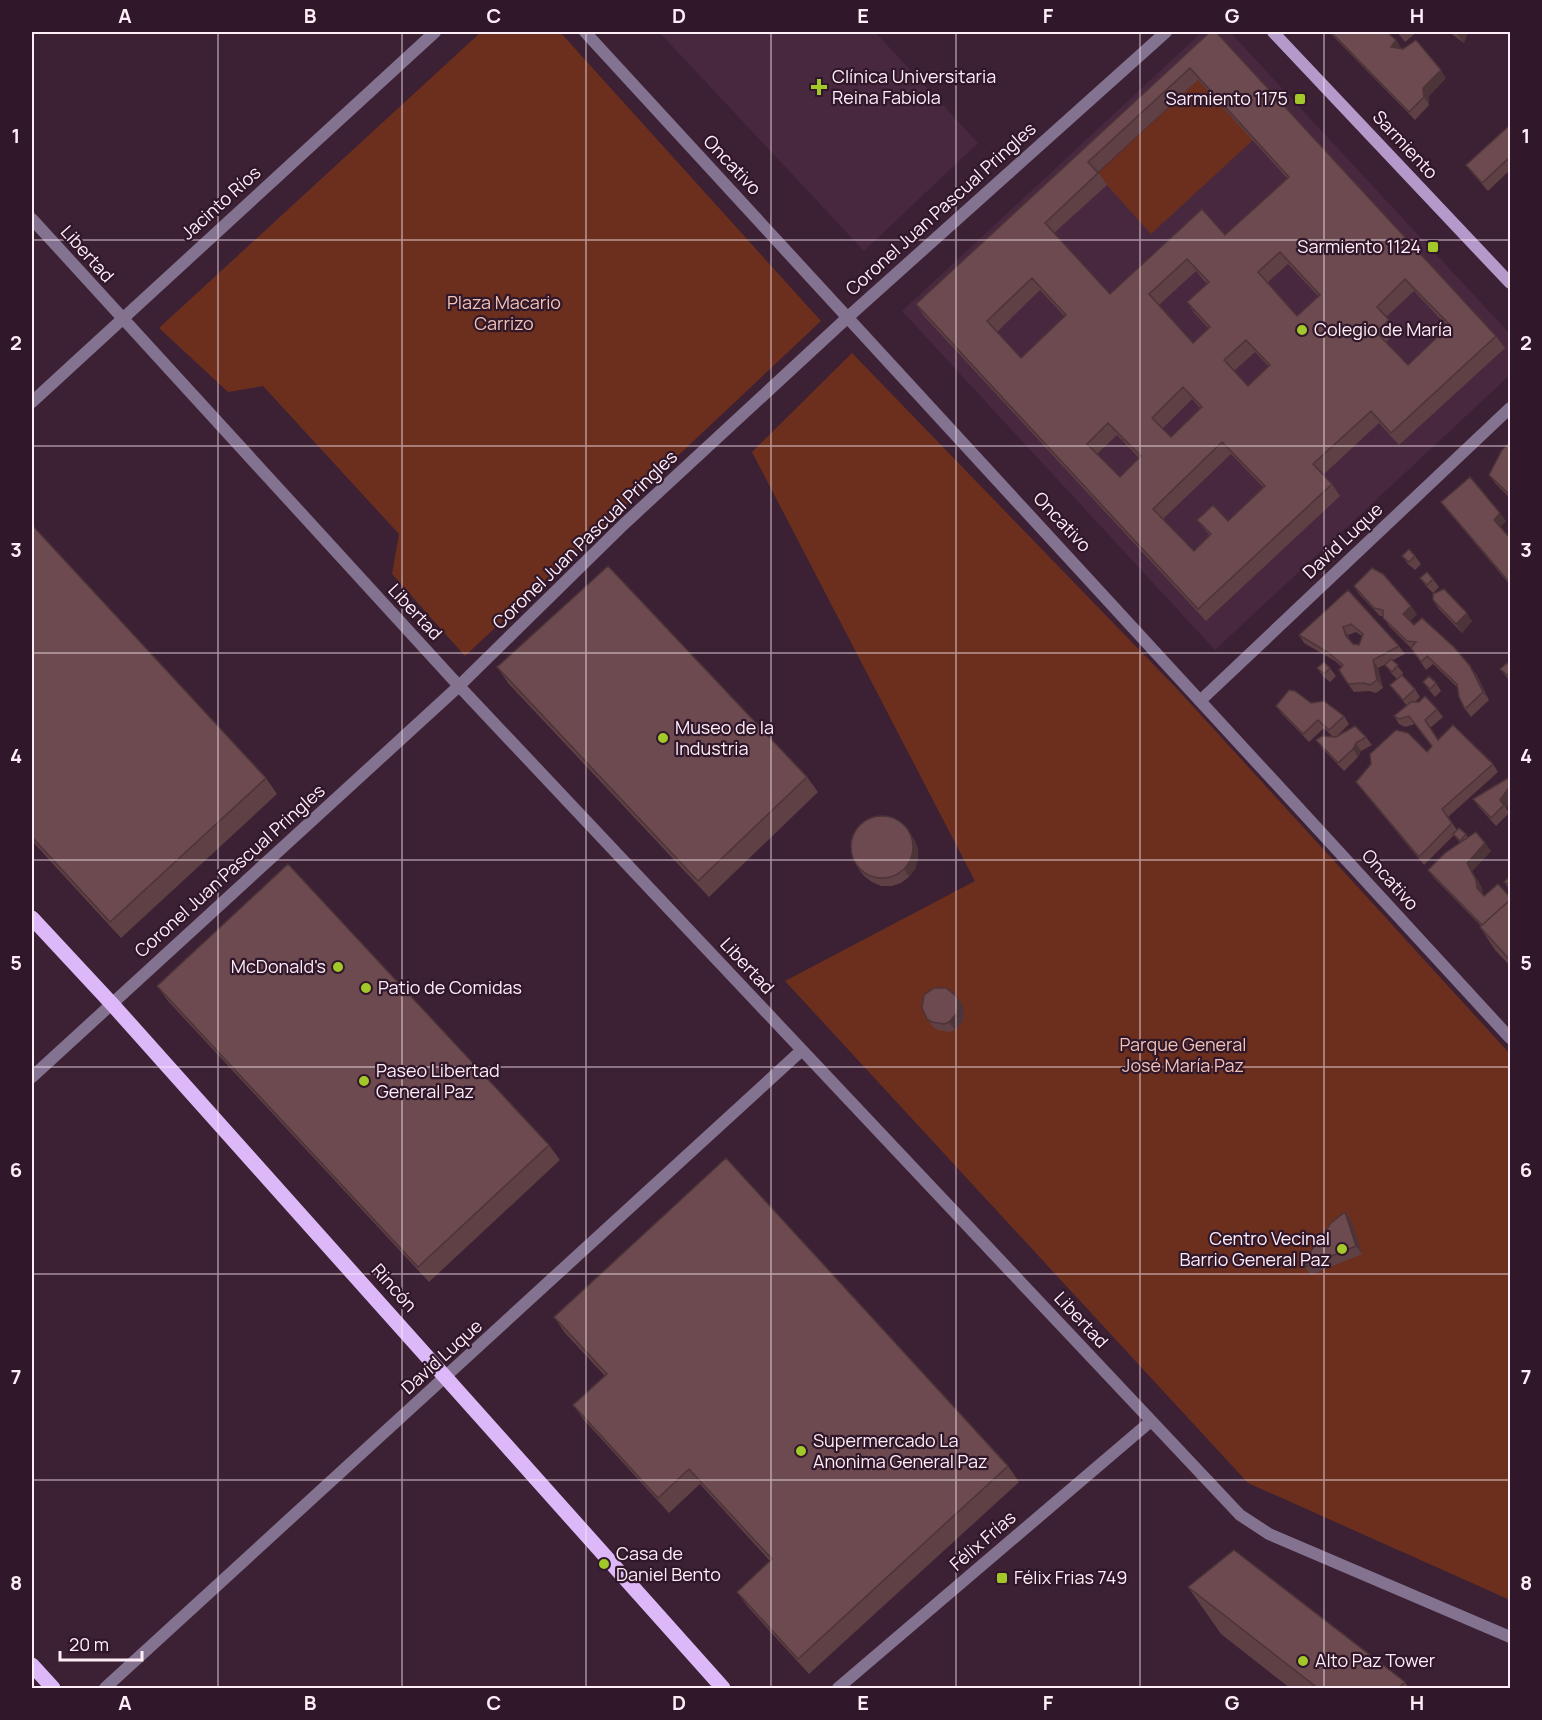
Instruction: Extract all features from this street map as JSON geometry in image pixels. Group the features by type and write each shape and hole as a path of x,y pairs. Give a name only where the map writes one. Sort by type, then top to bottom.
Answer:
{"main road":[{"name":"Sarmiento","path":"1273,32 1510,283"},
{"name":"Rincón","path":"32,918 447,1377 723,1689"},
{"path":"32,1665 52,1689"}],"street":[{"name":"Jacinto Ríos","path":"32,402 435,32"},
{"name":"Oncativo","path":"585,32 1510,1038"},
{"name":"Coronel Juan Pascual Pringles","path":"32,1077 459,686 623,525 848,317 1166,32"},
{"name":"Libertad","path":"32,219 459,686 1240,1515 1269,1534 1510,1637"},
{"name":"David Luque","path":"1201,700 1510,408"},
{"name":"David Luque","path":"105,1689 802,1050"},
{"name":"Félix Frías","path":"838,1689 1151,1421"}],"shaded area":[{"name":"Clínica Universitaria Reina Fabiola","path":"659,32 875,32 978,143 864,251"},
{"name":"Colegio de María","path":"1202,32 1230,32 1510,334 1510,375 1215,650 902,311"}],"green space":[{"name":"Plaza Macario Carrizo","path":"481,32 560,32 821,321 465,656 392,574 399,534 263,386 228,392 159,328"},
{"path":"1198,80 1253,140 1151,234 1097,174"},
{"name":"Parque General José María Paz","path":"852,353 1179,691 1510,1054 1510,1600 1248,1483 785,981 975,881 752,452"}],"building":[{"name":"Colegio de María","path":"1210,32 1216,32 1496,336 1391,433 1371,411 1313,464 1332,484 1198,609 916,304","holes":["1190,68 1289,177 1225,235 1202,209 1110,294 1045,223 1098,173 1088,162","1280,252 1320,295 1297,316 1258,272","1187,259 1209,282 1187,302 1210,327 1193,343 1149,294","1032,278 1066,315 1021,358 987,321","1405,279 1450,325 1408,365 1376,332 1389,320 1377,307","1246,340 1270,365 1248,386 1224,360","1183,387 1202,407 1171,437 1152,418","1108,423 1141,456 1120,477 1087,444","1222,442 1265,486 1228,521 1213,505 1197,520 1211,534 1194,551 1153,509"]},
{"path":"1331,32 1387,32 1396,40 1391,47 1403,49 1416,40 1441,70 1423,88 1424,97 1409,112"},
{"path":"1510,125 1510,157 1482,183 1466,165"},
{"path":"1510,442 1510,495 1489,475 1502,450"},
{"path":"1470,477 1500,513 1494,520 1510,538 1510,583 1441,502"},
{"path":"32,525 266,778 110,922 32,837"},
{"path":"1409,549 1415,556 1409,562 1402,556"},
{"name":"Museo de la Industria","path":"608,566 807,777 698,881 497,667"},
{"path":"1372,568 1383,574 1411,606 1403,614 1414,625 1422,618 1454,647 1470,666 1483,692 1465,709 1459,697 1457,684 1427,656 1421,662 1411,648 1416,642 1407,641 1383,618 1383,610 1374,608 1354,586"},
{"path":"1427,572 1433,579 1427,585 1420,578"},
{"path":"1444,589 1467,613 1456,624 1433,600 1433,594"},
{"path":"1348,590 1399,646 1373,660 1377,680 1370,685 1348,684 1339,670 1343,665 1329,653 1299,635","holes":["1351,624 1363,634 1359,645 1353,644 1346,636 1343,627"]},
{"path":"1391,659 1398,665 1392,672 1385,665"},
{"path":"1324,662 1330,668 1324,674 1317,668"},
{"path":"1507,663 1510,666 1510,672 1507,675 1500,669"},
{"path":"1402,675 1415,689 1403,700 1390,685"},
{"path":"1429,676 1436,683 1430,689 1423,682"},
{"path":"1289,690 1295,691 1311,703 1324,701 1344,716 1329,730 1318,720 1303,734 1276,706"},
{"path":"1425,696 1437,709 1425,720 1438,740 1453,725 1493,764 1442,809 1452,823 1419,857 1356,782 1371,764 1370,754 1396,730 1408,733 1427,752 1432,746 1409,716 1399,719 1394,716 1411,702 1419,702"},
{"path":"1355,726 1366,737 1356,743 1338,763 1316,740 1322,736 1336,737"},
{"path":"1508,778 1510,786 1500,800 1504,805 1491,818 1473,799"},
{"path":"882,816 899,821 904,825 908,830 913,847 908,864 904,869 899,873 882,878 865,873 860,869 856,864 851,847 856,830 860,825 865,821"},
{"path":"1459,828 1466,834 1460,841 1453,834"},
{"path":"1476,832 1485,843 1467,863 1476,880 1477,888 1484,896 1498,884 1510,897 1510,900 1482,925 1428,870 1445,853"},
{"name":"Paseo Libertad General Paz","path":"288,864 549,1145 418,1267 157,986"},
{"path":"1510,876 1510,885 1504,882"},
{"path":"1510,900 1510,960 1480,927"},
{"path":"934,988 946,988 956,996 958,1001 957,1013 944,1024 927,1019 922,1008 924,995"},
{"name":"Supermercado La Anonima General Paz","path":"726,1158 1008,1466 798,1659 737,1592 772,1559 689,1469 658,1498 573,1405 607,1374 554,1317"},
{"path":"1345,1212 1356,1246 1305,1267 1311,1251 1331,1223"},
{"path":"1234,1550 1405,1682 1397,1689 1319,1689 1188,1587"}],"place":[{"name":"Clínica Universitaria Reina Fabiola","path":"819,87"},
{"name":"Sarmiento 1175","path":"1300,99"},
{"name":"Sarmiento 1124","path":"1433,247"},
{"name":"Colegio de María","path":"1302,330"},
{"name":"Museo de la Industria","path":"663,738"},
{"name":"McDonald's","path":"338,967"},
{"name":"Patio de Comidas","path":"366,988"},
{"name":"Paseo Libertad General Paz","path":"364,1081"},
{"name":"Centro Vecinal Barrio General Paz","path":"1342,1249"},
{"name":"Supermercado La Anonima General Paz","path":"801,1451"},
{"name":"Casa de Daniel Bento","path":"604,1564"},
{"name":"Félix Frias 749","path":"1002,1578"},
{"name":"Alto Paz Tower","path":"1303,1661"}]}
